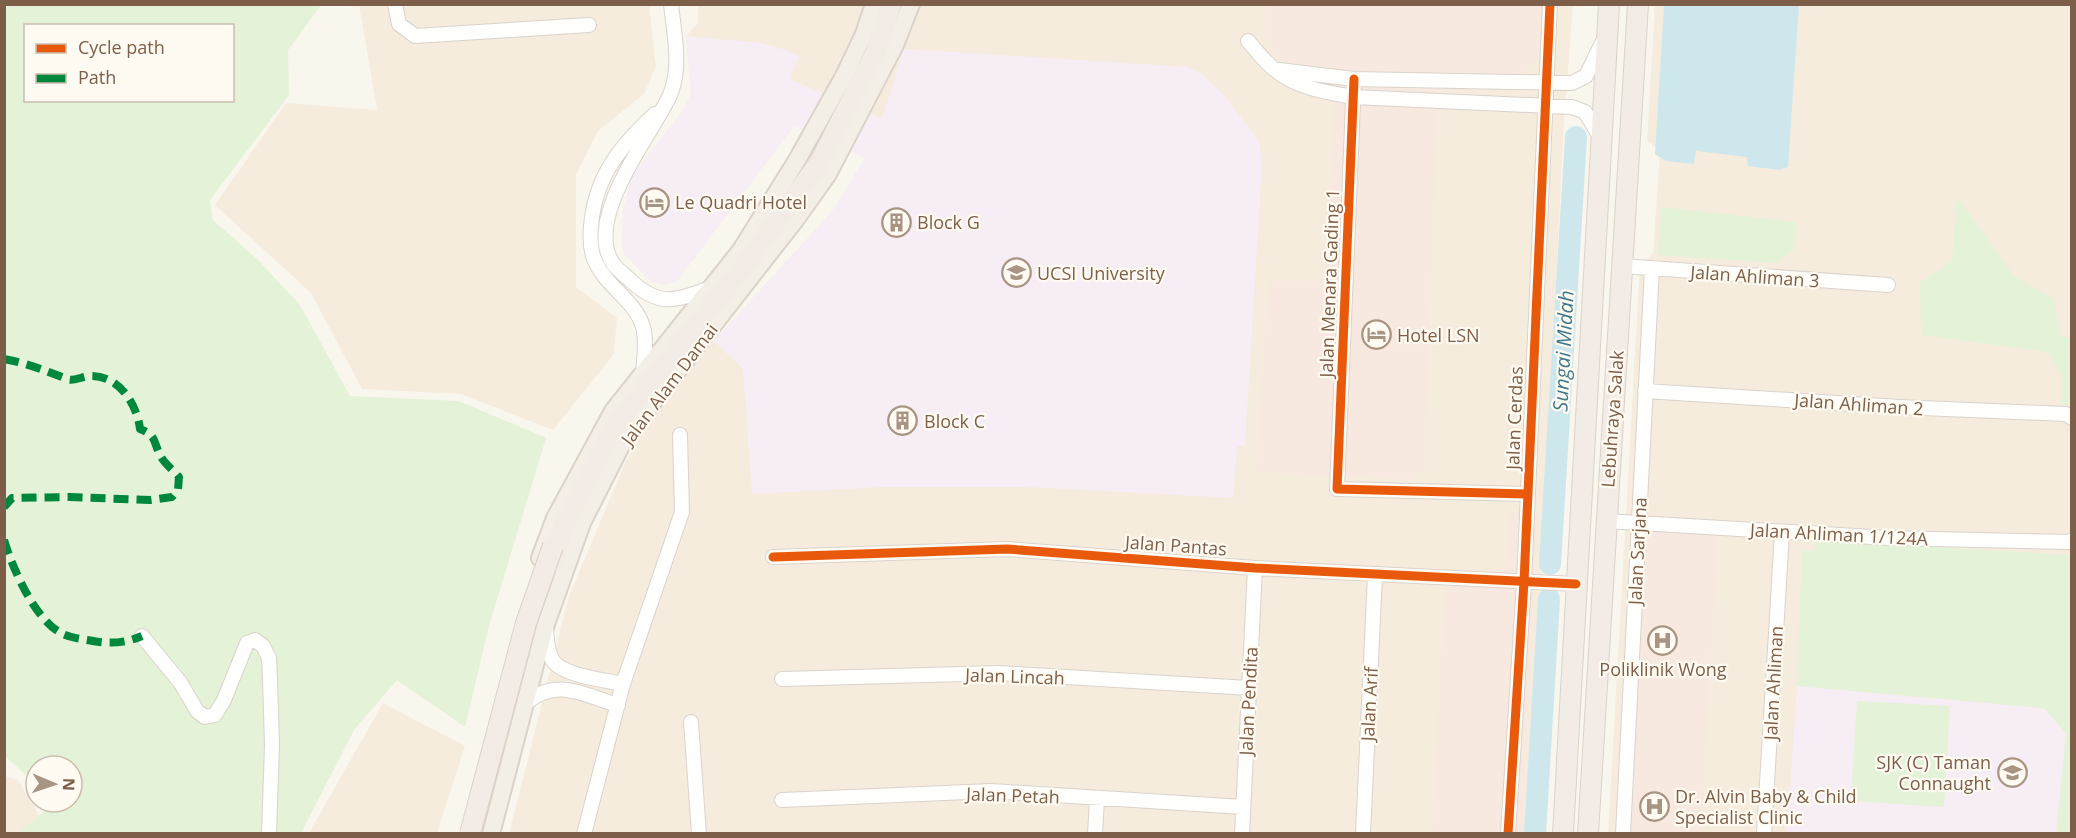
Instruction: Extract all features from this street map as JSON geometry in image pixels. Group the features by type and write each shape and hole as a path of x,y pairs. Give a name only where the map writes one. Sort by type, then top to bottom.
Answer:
{"highway":[{"path":"469,834 526,623 560,523 612,423 741,262 816,160 871,51 887,4"},
{"path":"475,834 531,624 564,524 616,424 744,266 820,162 876,52 891,4"},
{"name":"Lebuhraya Salak","path":"1563,834 1609,4"},
{"name":"Lebuhraya Salak","path":"1588,834 1638,4"}],"main road":[{"name":"Jalan Alam Damai","path":"469,834 487,770 514,650 541,556 555,518 619,402 741,250 797,160 844,76 864,34 874,4"},
{"name":"Jalan Alam Damai","path":"491,834 545,627 582,523 625,438 796,219 828,174 895,45 911,4"}],"street":[{"path":"395,4 399,24 416,36 589,25"},
{"path":"671,4 676,71 669,95 644,145 626,170 615,194 609,219 608,243 614,265 644,294 655,299 674,300 710,288"},
{"name":"Jalan Cerdas","path":"1508,834 1524,582 1550,4"},
{"path":"1274,69 1354,79 1572,83 1586,76 1593,66 1607,28"},
{"path":"1248,41 1274,69 1294,82 1319,91 1353,97 1572,106 1585,112 1601,139"},
{"name":"Jalan Menara Gading 1","path":"1354,79 1336,489 1527,494"},
{"path":"643,373 644,328 638,314 606,279 595,261 590,239 592,215 603,176 623,145 659,111"},
{"path":"599,188 615,194"},
{"path":"592,215 609,219"},
{"name":"Jalan Ahliman 3","path":"1622,266 1888,285"},
{"name":"Jalan Sarjana","path":"1623,834 1652,268"},
{"name":"Jalan Ahliman 2","path":"1645,391 1899,407 2066,414 2072,418"},
{"path":"584,834 623,684 682,512 680,435"},
{"name":"Jalan Ahliman 1/124A","path":"1606,521 1889,538 2070,542 2072,540"},
{"name":"Jalan Ahliman","path":"1764,834 1782,532"},
{"name":"Jalan Pantas","path":"773,557 1006,549 1255,568 1576,584"},
{"name":"Jalan Pendita","path":"1242,834 1255,568"},
{"name":"Jalan Arif","path":"1363,834 1375,575"},
{"path":"545,627 548,648 553,661 562,670 623,684"},
{"path":"142,636 180,682 197,711 205,717 214,715 224,700 246,643 255,640 263,646 268,658 270,680 272,745 269,834"},
{"name":"Jalan Lincah","path":"782,679 999,673 1249,688"},
{"path":"526,703 538,693 560,688 618,705"},
{"path":"690,722 699,834"},
{"name":"Jalan Petah","path":"782,800 991,791 1243,807"},
{"path":"1095,834 1097,799"}],"shaded area":[{"path":"359,5 649,5 656,66 644,94 598,131 576,175 576,287 617,318 614,354 553,430 461,394 362,389 311,293 215,205 286,103 377,110"},
{"path":"698,5 1573,5 1564,121 1529,833 509,834 569,596 626,461 652,417 714,341 834,209 865,158 794,125 677,281 664,285 649,280 623,252 622,214 633,174 681,113 691,95 686,36 698,23"},
{"path":"1265,5 1541,5 1538,61 1521,75 1439,72 1424,472 1413,480 1256,472 1268,282 1325,280 1334,73 1277,60 1264,36"},
{"path":"1655,5 2071,5 2071,833 1608,834 1640,265 1653,254 1660,150 1647,141"},
{"name":"UCSI University","path":"686,36 761,43 785,50 799,56 790,79 882,119 904,49 1187,67 1202,74 1223,94 1255,136 1260,145 1262,165 1245,446 1237,446 1233,498 1030,487 881,487 752,494 743,369 714,341 834,209 865,158 794,126 677,281 664,285 649,280 623,252 622,214 633,174 681,113 691,95"},
{"path":"1508,513 1538,514 1522,833 1432,834 1445,569 1505,572"},
{"path":"1635,517 1719,525 1701,833 1622,834"},
{"path":"1797,686 2071,711 2071,833 1787,834"},
{"path":"383,703 465,746 437,833 309,833"},
{"path":"4,776 18,780 24,790 24,814 38,814 43,822 43,833 5,833"}],"green space":[{"path":"4,5 321,5 288,50 289,95 210,200 213,220 258,260 300,305 350,396 459,401 546,438 489,626 465,727 397,680 354,730 301,833 18,833 41,814 84,814 84,754 24,754 24,773 5,756"},
{"path":"1957,197 2014,276 2054,299 2060,336 2071,338 2071,406 2062,405 2062,378 2049,352 1921,335 1920,282 1952,261"},
{"path":"1661,207 1796,222 1794,249 1776,263 1658,255"},
{"path":"1814,540 2071,555 2071,833 2056,833 2066,734 2044,708 1797,686 1802,551 1815,551"},
{"path":"1857,701 1950,706 1944,807 1851,801"}],"water":[{"path":"1664,5 1799,5 1788,167 1779,170 1748,166 1747,157 1696,151 1694,164 1666,161 1655,154"}],"waterway":[{"name":"Sungai Midah","path":"1550,564 1576,137"},
{"name":"Sungai Midah","path":"1535,834 1549,599"}],"marked path":[{"path":"4,359 29,365 70,380 87,376 110,380 131,401 140,429 154,439 161,458 179,477 178,490 172,497 150,500 70,497 12,498 4,507"},
{"path":"4,540 26,592 42,617 61,633 76,638 112,643 142,636"}],"cycle path":[{"path":"1508,834 1524,582 1550,4"},
{"path":"1354,79 1337,489 1527,494"},
{"path":"773,557 1007,549 1255,568 1576,584"}],"place":[{"name":"Le Quadri Hotel","path":"654,202"},
{"name":"Block G","path":"896,222"},
{"name":"UCSI University","path":"1016,273"},
{"name":"Hotel LSN","path":"1376,335"},
{"name":"Block C","path":"903,421"},
{"name":"Poliklinik Wong","path":"1663,640"},
{"name":"SJK (C) Taman Connaught","path":"2012,772"},
{"name":"Dr. Alvin Baby & Child Specialist Clinic","path":"1654,806"}]}
